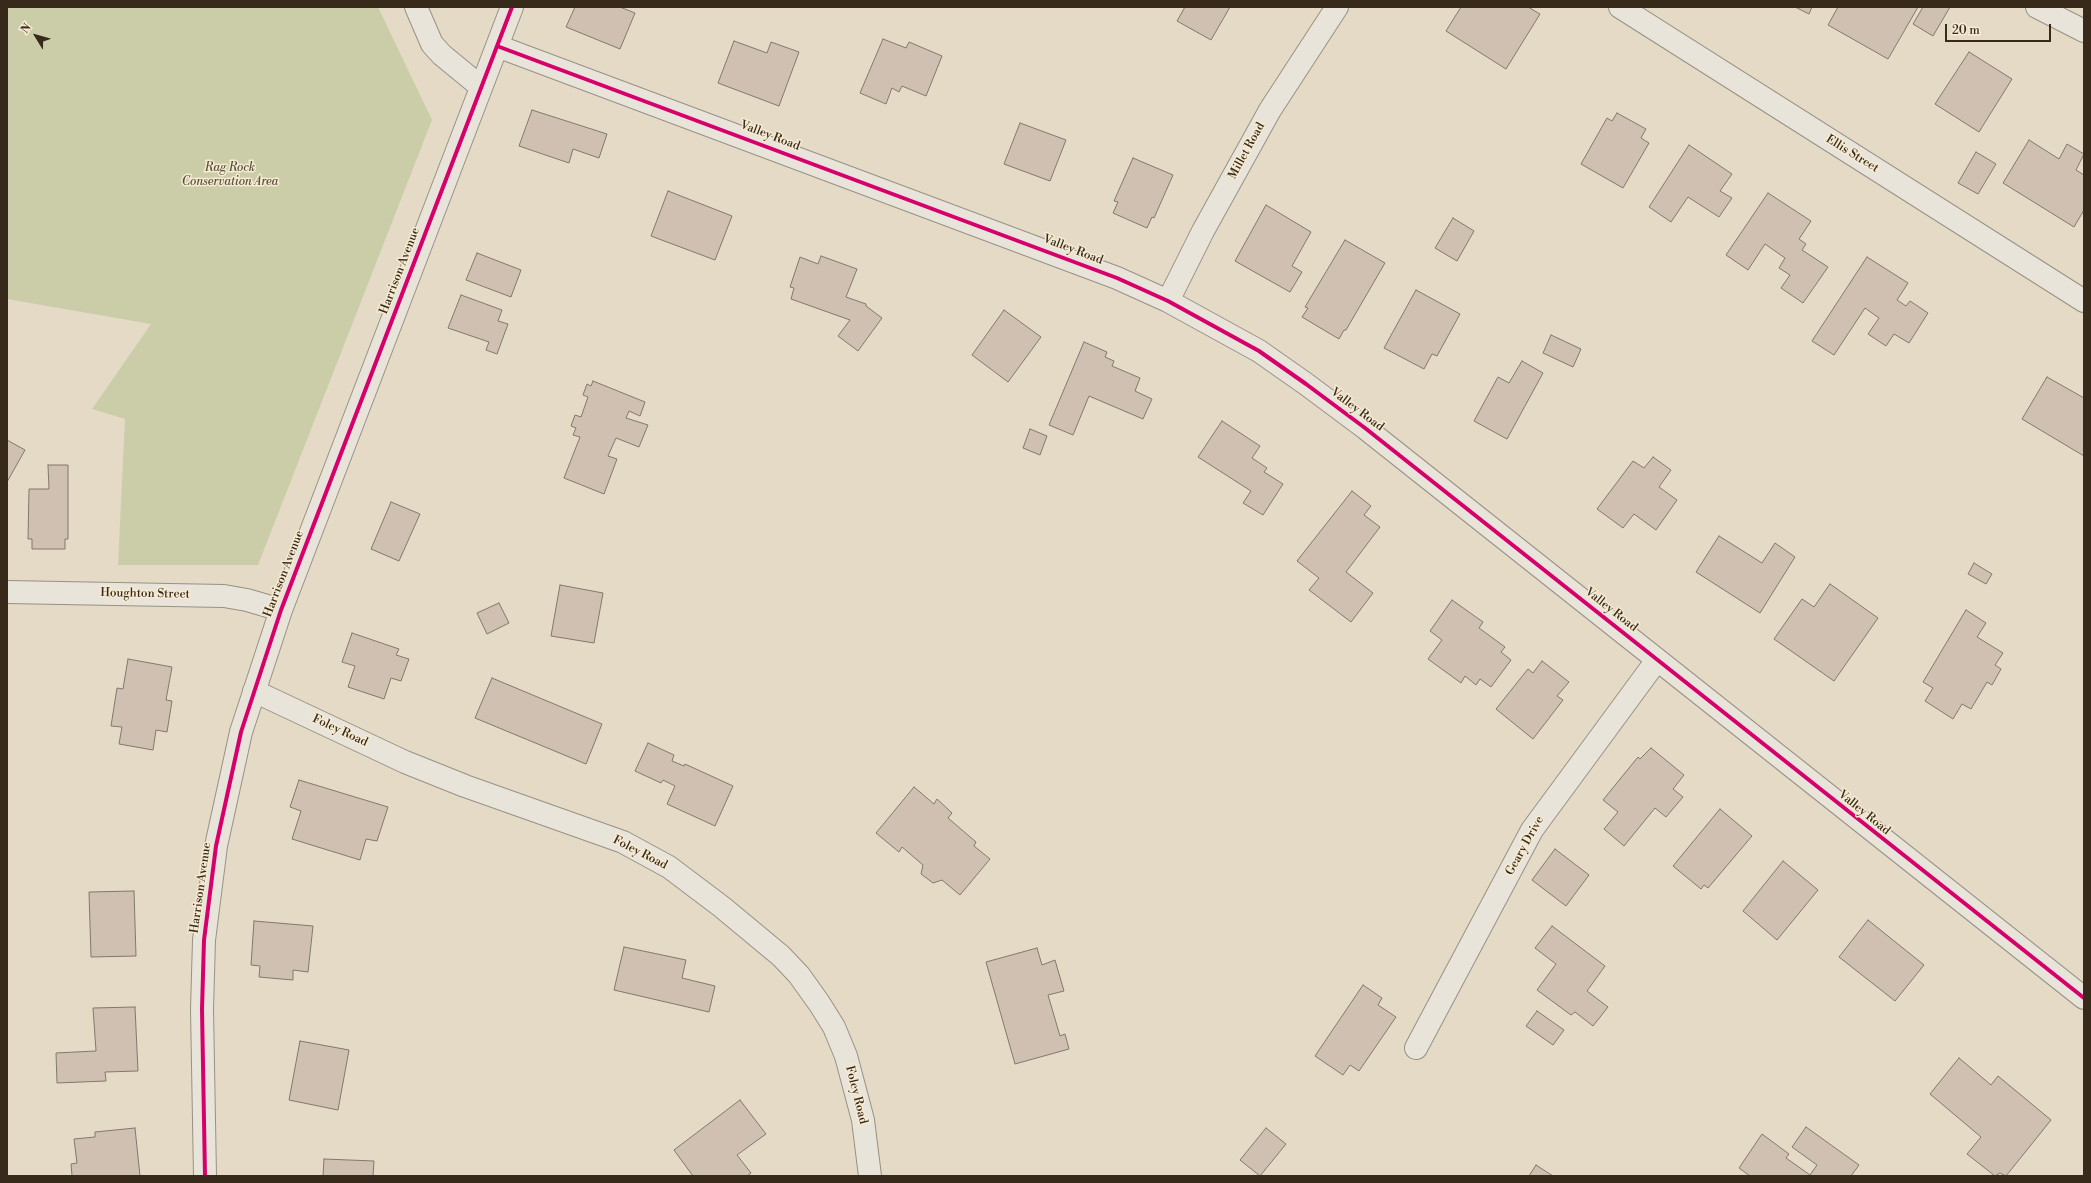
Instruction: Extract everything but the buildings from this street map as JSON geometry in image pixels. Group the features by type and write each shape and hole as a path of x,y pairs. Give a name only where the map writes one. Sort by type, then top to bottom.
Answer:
{"street":[{"path":"416,7 432,44 442,55 481,87"},
{"name":"Harrison Avenue","path":"204,1176 202,979 204,940 216,846 241,732 281,610 512,7"},
{"name":"Millet Road","path":"1168,301 1206,224 1270,110 1337,7"},
{"name":"Ellis Street","path":"1620,7 2084,302"},
{"path":"2037,7 2084,31"},
{"name":"Valley Road","path":"497,46 1117,278 1168,301 1258,351 1312,388 2084,998"},
{"name":"Houghton Street","path":"7,592 224,596 239,598 281,610"},
{"name":"Geary Drive","path":"1416,1048 1532,830 1657,660"},
{"name":"Foley Road","path":"254,691 405,762 465,786 623,842 669,868 722,907 781,956 794,970 819,1003 834,1027 846,1056 863,1120 870,1176"}],"green space":[{"name":"Rag Rock Conservation Area","path":"7,7 378,7 432,120 258,565 118,565 125,419 92,409 151,324 7,299"}],"cycle path":[{"path":"205,1176 202,1009 204,940 216,846 241,732 281,610 512,7"},
{"path":"497,46 1117,278 1168,301 1259,351 1365,428 2084,998"}]}
